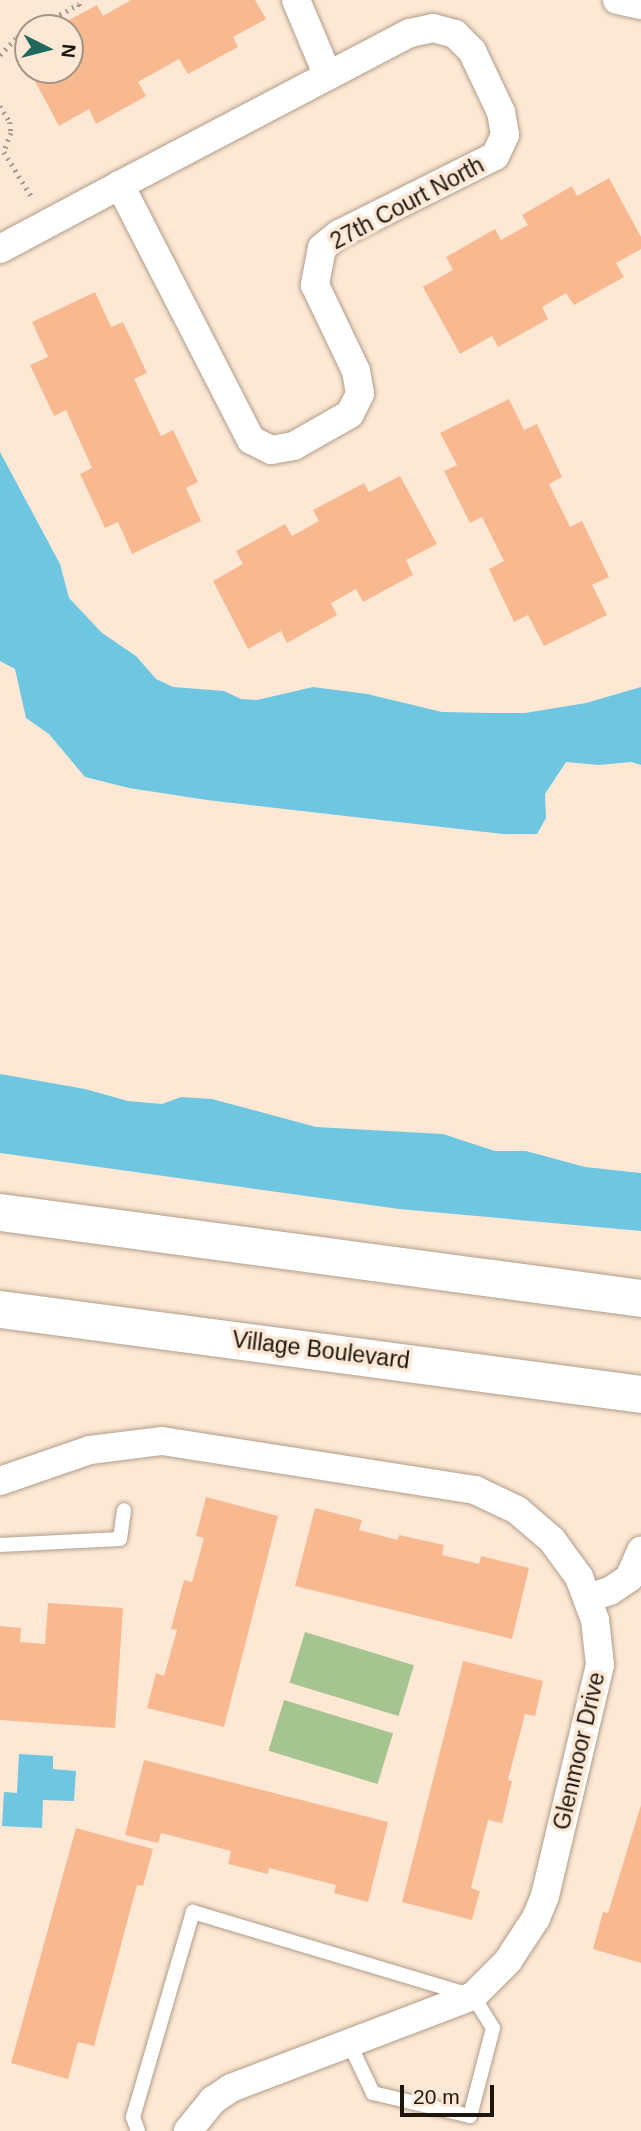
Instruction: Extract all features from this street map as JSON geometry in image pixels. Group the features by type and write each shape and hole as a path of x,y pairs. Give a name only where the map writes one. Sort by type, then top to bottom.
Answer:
{"street":[{"path":"296,0 328,76"},
{"path":"617,0 641,5"},
{"name":"27th Court North","path":"0,249 120,185 410,33 432,28 455,34 472,51 501,112 505,135 495,156 339,234 322,248 315,285 356,371 360,394 349,414 294,446 271,450 251,440 120,185"},
{"path":"0,1212 641,1298"},
{"name":"Village Boulevard","path":"0,1308 641,1394"},
{"name":"Glenmoor Drive","path":"0,1481 90,1450 162,1440 474,1490 498,1499 536,1524 566,1558 588,1598 595,1620 600,1665 545,1896 523,1940 491,1979 473,1996 231,2088 213,2100 188,2131"},
{"path":"588,1598 610,1591 629,1578 641,1551"}],"lane":[{"path":"0,1545 120,1539 124,1510"},
{"path":"138,2131 133,2117 193,1912 473,1996 493,2028 470,2116 373,2093 349,2043"}],"path":[{"path":"61,14 79,4 81,10"},
{"path":"0,55 14,40"},
{"path":"0,106 10,122 11,133 4,152 48,223"}],"green space":[{"path":"305,1632 414,1665 399,1716 290,1683"},
{"path":"284,1700 393,1733 378,1784 269,1751"}],"water":[{"path":"0,452 60,564 69,598 102,633 136,656 156,679 173,687 224,691 241,699 257,700 313,687 367,694 442,712 489,713 525,713 586,703 641,687 641,765 631,762 599,765 566,762 545,794 546,818 537,834 503,834 207,800 129,788 85,777 49,734 26,718 15,669 0,661"},
{"path":"0,1074 85,1089 128,1101 162,1104 181,1097 212,1099 316,1127 443,1134 495,1151 526,1151 585,1167 641,1173 641,1231 399,1209 0,1153"},
{"path":"19,1754 53,1756 53,1769 76,1771 74,1801 43,1800 42,1828 2,1826 4,1792 17,1793"}],"building":[{"path":"131,0 255,0 266,19 233,37 238,47 188,74 179,59 138,82 146,96 96,124 89,109 59,126 36,84 84,84 84,14 80,14 97,5 103,16"},
{"path":"609,178 641,237 641,249 616,263 624,277 574,305 566,293 542,307 548,319 498,347 492,336 460,354 423,287 453,270 446,257 495,229 501,240 528,225 522,215 572,186 577,196"},
{"path":"95,292 111,327 123,322 147,373 134,379 161,436 173,430 198,482 186,488 201,521 132,554 118,522 105,528 80,474 92,468 66,410 54,416 30,365 48,357 32,322"},
{"path":"509,399 524,430 537,424 562,477 549,484 570,527 582,521 609,577 592,585 607,615 544,646 528,615 514,622 489,569 504,561 482,517 470,523 444,471 457,465 440,433"},
{"path":"400,476 437,544 406,560 413,575 363,602 356,589 331,603 337,615 287,643 281,631 248,649 213,581 243,564 236,551 285,524 292,536 319,521 313,510 364,483 369,492"},
{"path":"206,1497 278,1516 224,1727 147,1708 156,1673 164,1676 177,1630 171,1629 184,1580 192,1582 204,1538 196,1536"},
{"path":"315,1508 362,1520 359,1530 398,1540 399,1535 444,1545 442,1555 479,1564 481,1556 529,1568 512,1639 295,1586"},
{"path":"48,1603 123,1608 115,1728 0,1720 0,1626 21,1628 20,1642 45,1644"},
{"path":"463,1661 543,1681 535,1716 525,1714 508,1780 512,1781 502,1823 488,1820 471,1888 480,1891 472,1920 402,1902"},
{"path":"144,1760 388,1822 368,1902 334,1893 336,1885 269,1868 268,1874 228,1864 231,1851 161,1833 158,1843 125,1835"},
{"path":"641,1805 641,1963 593,1949 603,1912 608,1913"},
{"path":"76,1828 153,1849 143,1886 137,1885 94,2046 78,2042 68,2079 11,2063"}]}
